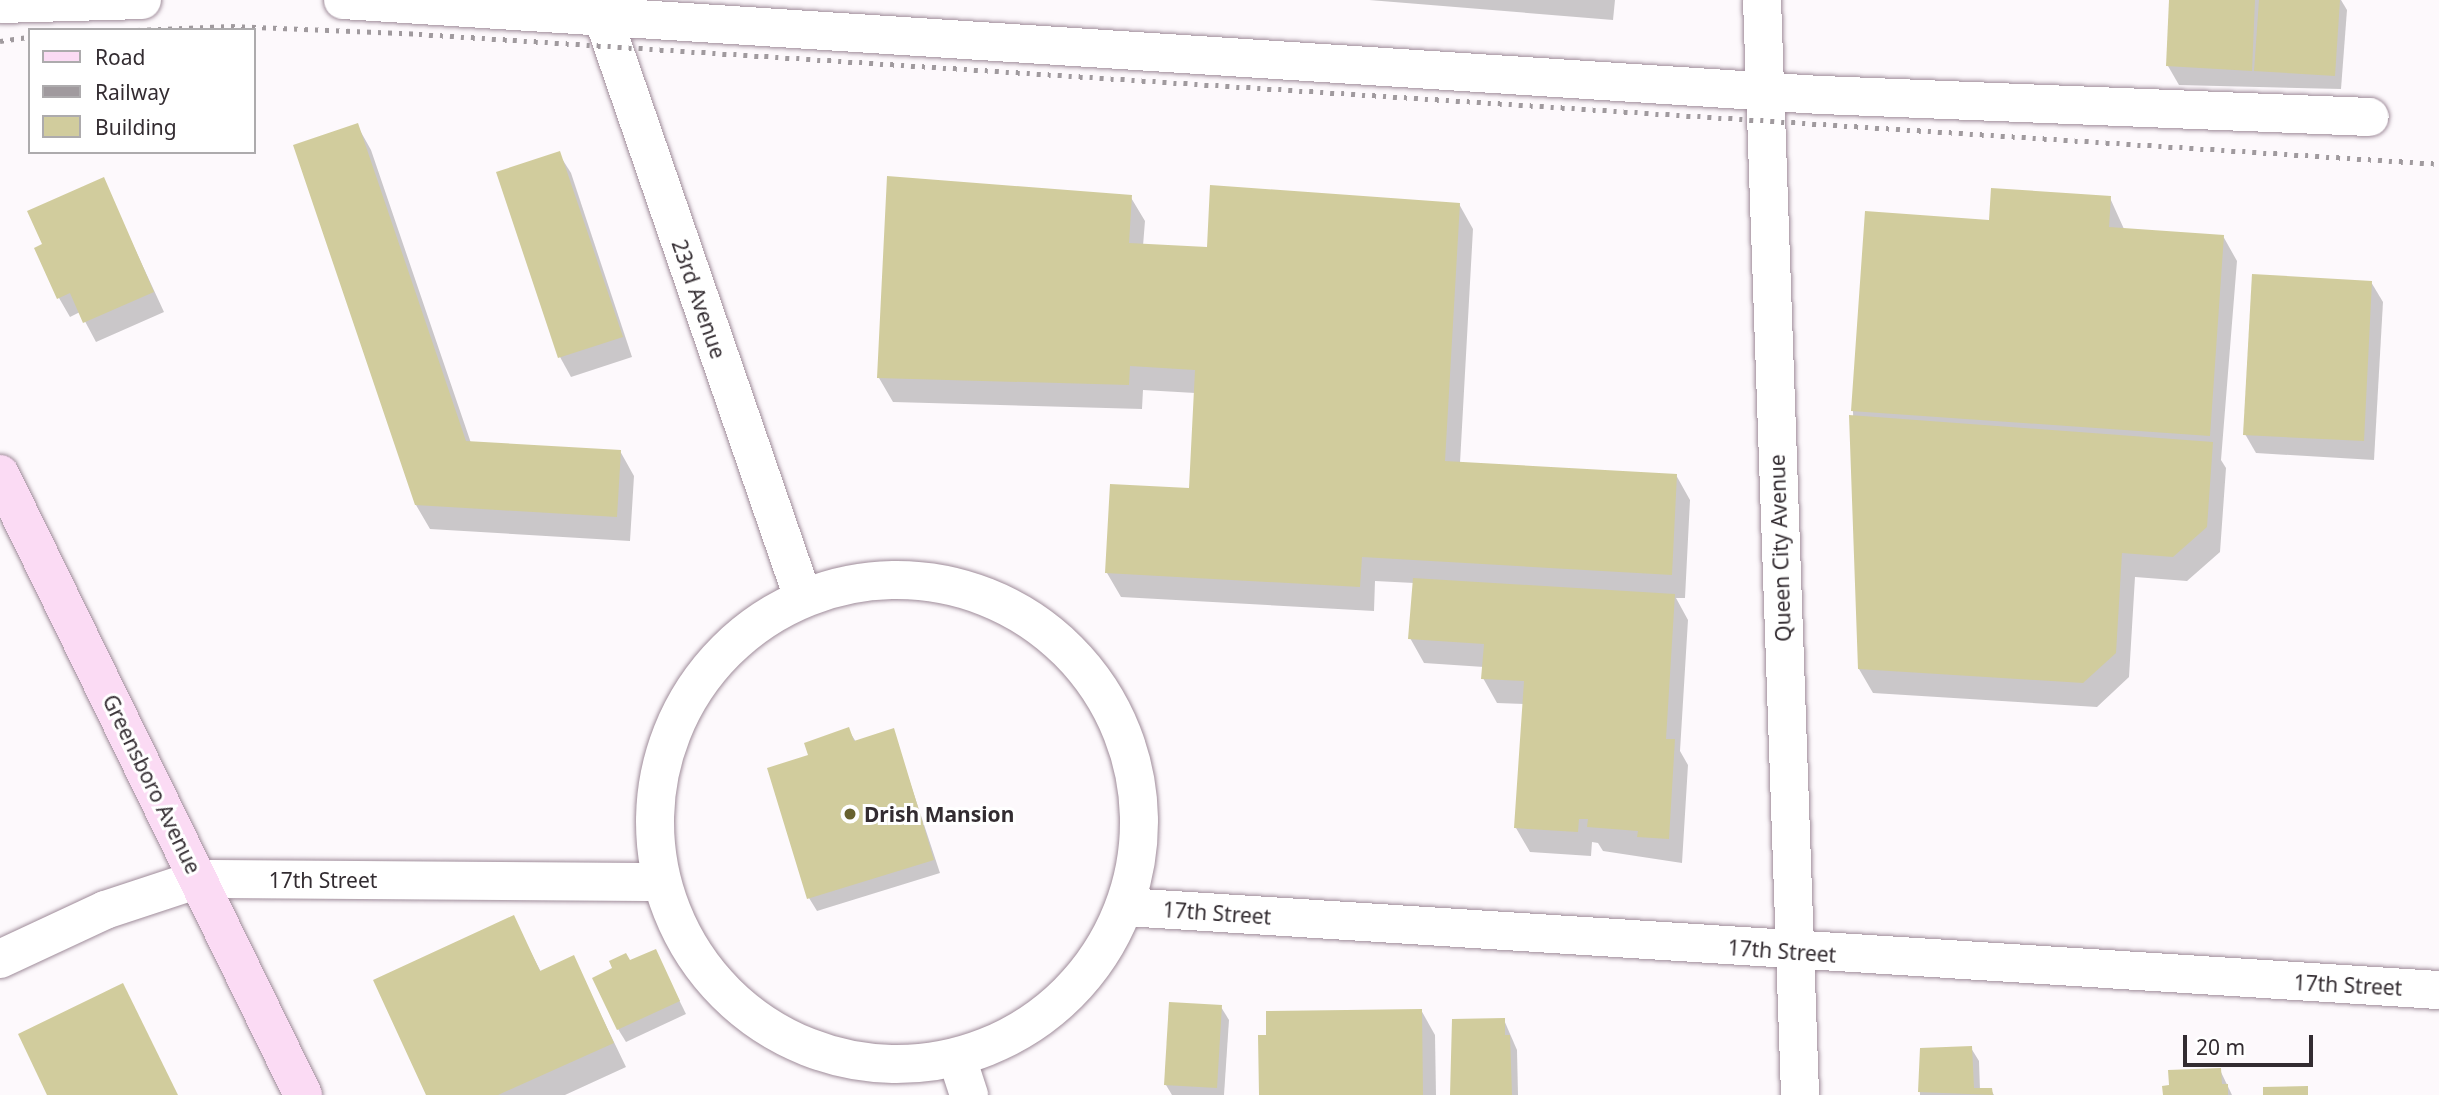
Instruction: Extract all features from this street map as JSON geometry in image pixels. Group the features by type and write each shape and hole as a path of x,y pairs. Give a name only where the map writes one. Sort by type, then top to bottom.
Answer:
{"main road":[{"name":"Greensboro Avenue","path":"0,474 303,1095"}],"street":[{"path":"0,4 142,0"},
{"path":"343,0 599,8 1763,92 2370,117"},
{"name":"Queen City Avenue","path":"1762,0 1763,92 1800,1095"},
{"name":"23rd Avenue","path":"599,8 803,598"},
{"path":"912,580 961,588 997,602 1052,635 1087,669 1115,711 1133,760 1141,812 1138,861 1126,907 1107,948 1068,996 1029,1027 957,1058 883,1065 832,1056 784,1037 741,1008 706,972 682,936 661,882 654,837 656,791 669,738 692,692 724,653 765,619 803,598 862,583 912,580"},
{"name":"17th Street","path":"0,959 105,910 199,879 661,882"},
{"name":"17th Street","path":"1126,907 1794,952 2439,990"},
{"path":"957,1058 969,1095"}],"building":[{"path":"2169,0 2255,0 2252,71 2166,66"},
{"path":"2259,0 2340,0 2335,76 2254,71"},
{"path":"358,123 466,441 621,450 617,517 415,505 293,145"},
{"path":"560,151 623,337 558,358 496,172"},
{"path":"887,176 1132,195 1129,243 1207,247 1210,185 1460,203 1445,461 1677,474 1672,575 1362,557 1360,587 1105,573 1110,484 1189,488 1195,370 1130,366 1129,385 877,378"},
{"path":"104,177 154,292 83,323 70,293 57,299 34,248 42,244 27,211"},
{"path":"1991,188 2111,196 2109,227 2224,235 2210,436 1851,411 1865,211 1989,220"},
{"path":"2252,274 2372,281 2364,441 2243,435"},
{"path":"1849,415 2213,442 2207,527 2173,557 2122,553 2116,653 2083,683 1858,669"},
{"path":"1413,578 1675,594 1666,739 1675,739 1669,839 1637,837 1638,831 1587,827 1588,819 1579,819 1578,832 1514,828 1524,681 1481,679 1484,644 1408,639"},
{"name":"Drish Mansion","path":"849,727 854,741 894,728 934,860 807,899 767,768 808,755 804,743"},
{"path":"514,915 540,971 574,955 614,1043 498,1095 426,1095 373,980"},
{"path":"656,949 680,1001 617,1030 592,978 612,968 609,961 626,953 630,960"},
{"path":"123,983 178,1095 47,1095 18,1034"},
{"path":"1169,1002 1222,1005 1217,1088 1164,1085"},
{"path":"1422,1009 1423,1095 1259,1095 1258,1035 1266,1035 1266,1011"},
{"path":"1505,1018 1505,1035 1510,1035 1512,1095 1450,1095 1452,1019"},
{"path":"1972,1046 1974,1088 1992,1088 1993,1095 1918,1092 1920,1048"},
{"path":"2221,1068 2222,1084 2228,1084 2228,1095 2163,1095 2162,1086 2169,1085 2168,1070"},
{"path":"2308,1086 2308,1095 2263,1095 2263,1087"}],"railway":[{"path":"184,28 231,26 419,34 2439,164"},
{"path":"0,41 28,37"}],"place":[{"name":"Drish Mansion","path":"850,814"}]}
